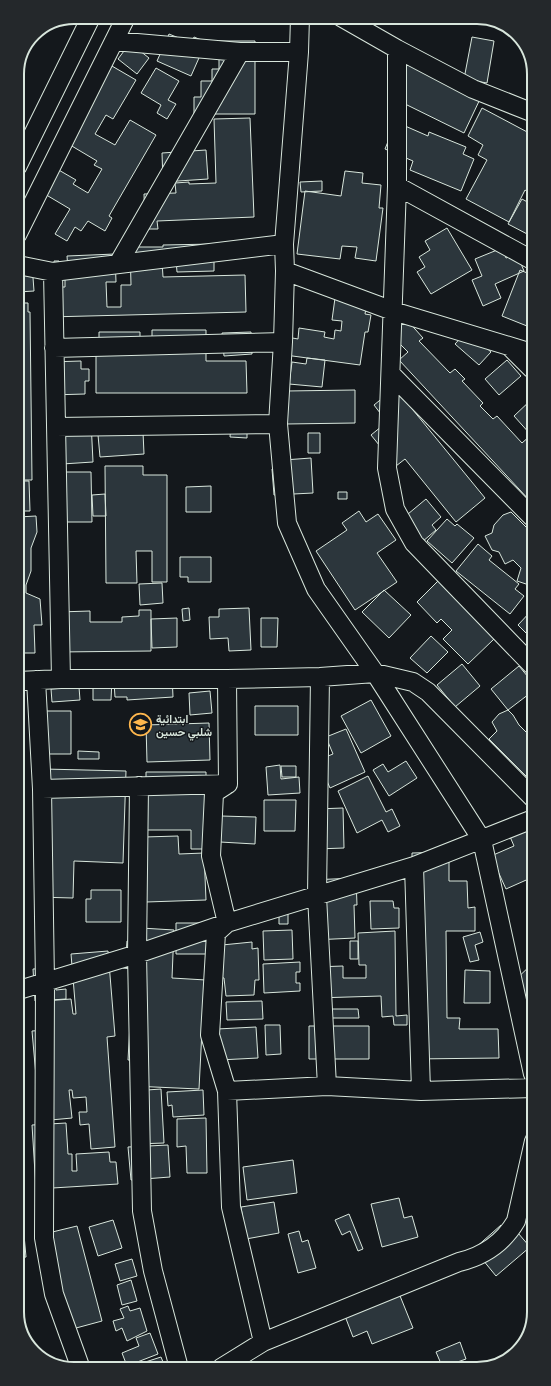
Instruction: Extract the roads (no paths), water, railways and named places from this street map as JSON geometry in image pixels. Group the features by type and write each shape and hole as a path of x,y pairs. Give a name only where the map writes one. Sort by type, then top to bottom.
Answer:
{"street":[{"path":"24,153 88,24"},
{"path":"24,223 122,24"},
{"path":"300,24 299,52 284,244 285,271 283,342 278,424 287,523 316,589 375,673 482,840 527,1046"},
{"path":"353,24 473,89 527,110"},
{"path":"114,41 240,52 299,52"},
{"path":"397,49 397,186 387,468 395,509 414,543 527,660"},
{"path":"118,264 240,52"},
{"path":"397,186 527,257"},
{"path":"24,266 53,272 284,244"},
{"path":"285,271 393,311 527,351"},
{"path":"53,272 61,680"},
{"path":"54,348 283,342"},
{"path":"509,346 527,364"},
{"path":"391,374 527,512"},
{"path":"56,427 278,424"},
{"path":"78,1362 54,1294 44,1238 45,982 42,789 27,681 320,677 375,673 413,682 428,692 527,792"},
{"path":"320,677 317,896 326,1086"},
{"path":"227,679 228,784"},
{"path":"42,789 228,784"},
{"path":"227,923 211,856 214,793 228,784"},
{"path":"140,786 137,954 142,1211 153,1271 177,1362"},
{"path":"24,988 137,954 227,923 414,866 527,821"},
{"path":"414,866 422,1091"},
{"path":"227,923 216,933 210,1035 227,1091 232,1207 262,1342"},
{"path":"227,1091 326,1086 422,1091 527,1088"},
{"path":"230,1362 262,1342 459,1262 472,1259 488,1250 509,1232 516,1221 527,1172"}],"place":[{"name":"ابتدائية شلبي حسين","path":"140,725"}]}
